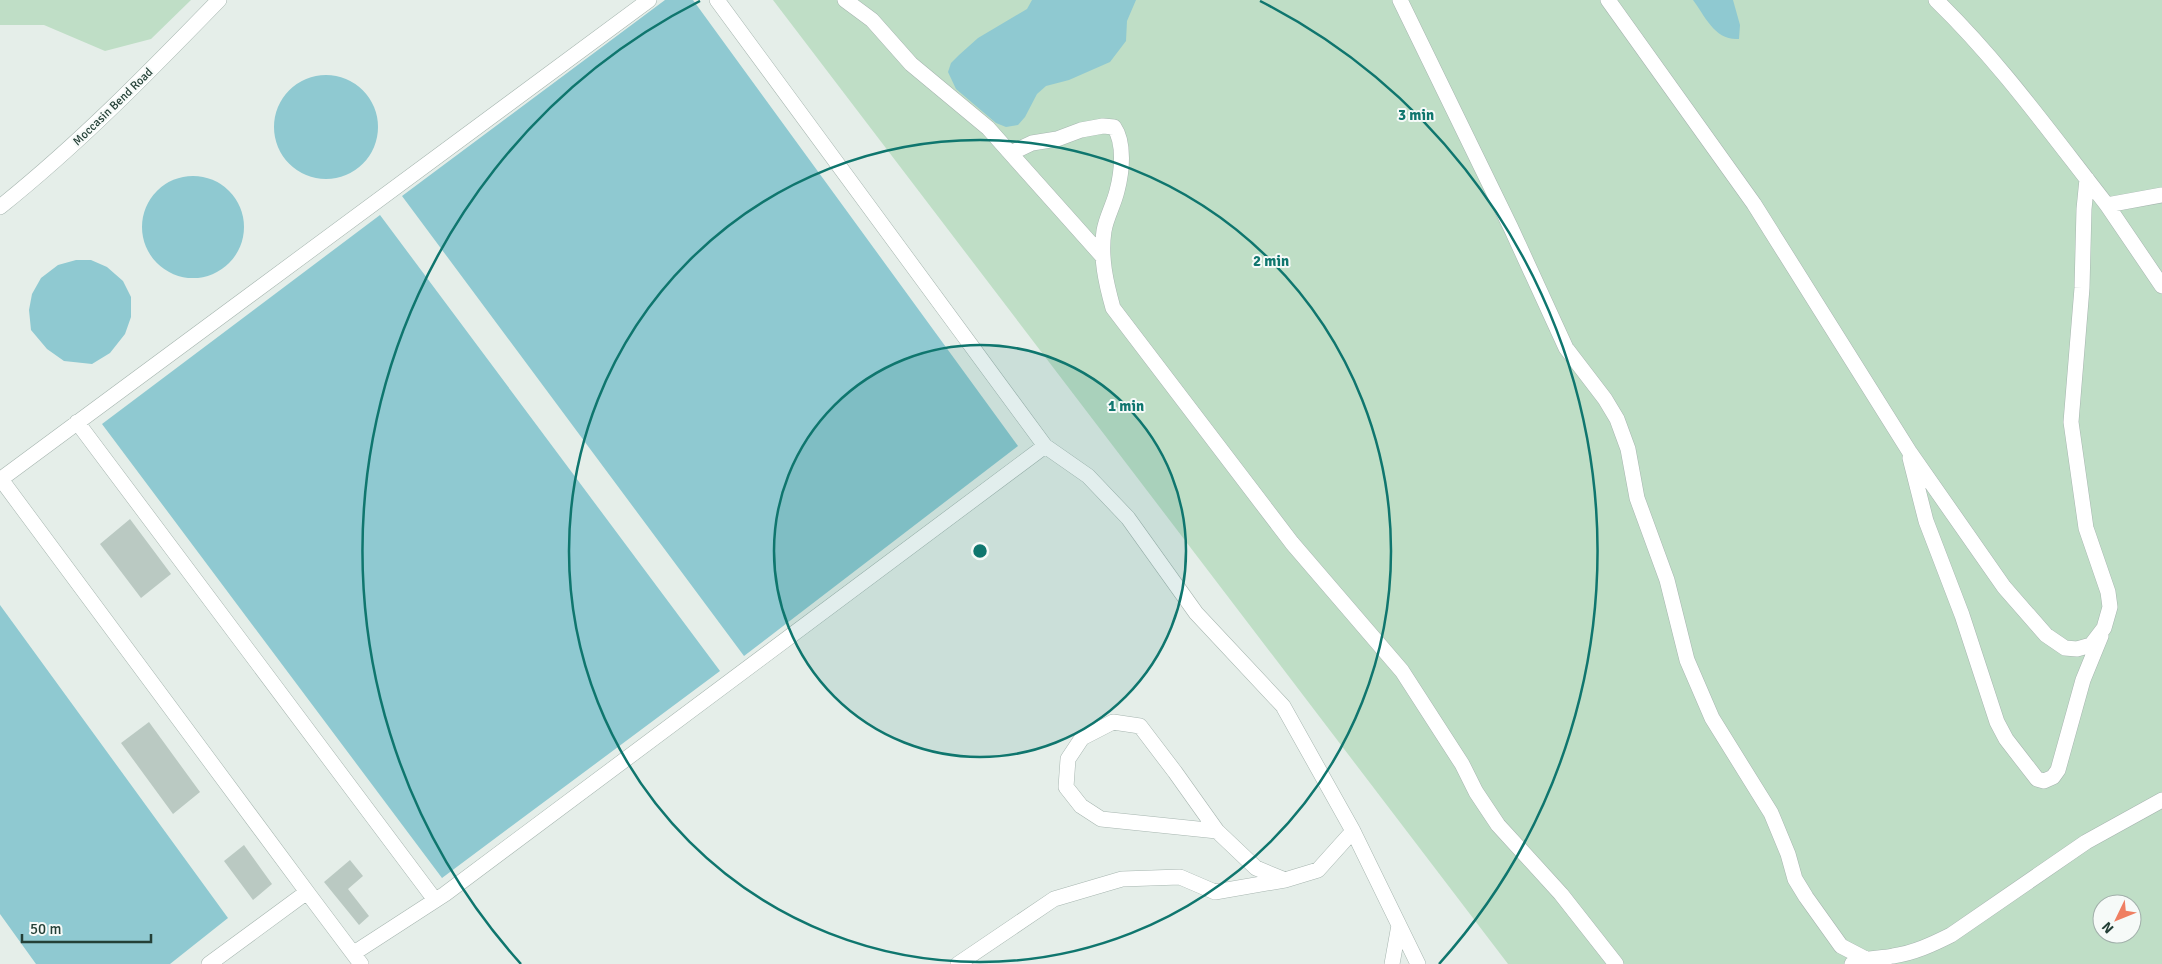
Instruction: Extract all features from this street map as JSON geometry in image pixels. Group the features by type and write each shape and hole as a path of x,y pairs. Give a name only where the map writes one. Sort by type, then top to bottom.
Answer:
{"street":[{"name":"Moccasin Bend Road","path":"0,207 50,167 96,125 219,0"},
{"path":"649,0 0,478 357,959 1045,446"},
{"path":"717,0 1045,446 1088,476 1128,518 1196,613 1284,706 1353,831 1418,964"},
{"path":"845,0 872,20 911,64 980,122 1011,153 1103,257"},
{"path":"1400,0 1512,228 1563,343 1617,418 1628,449 1637,498 1666,580 1687,660 1712,718 1771,813 1785,846 1795,879 1806,898 1841,946 1858,961 1894,956 1929,946 1952,935 2086,842 2162,800"},
{"path":"1608,0 1754,204 1909,451 2004,587 2046,635 2065,648 2077,649 2090,645 2104,628"},
{"path":"1936,0 1958,22 2036,111 2107,205 2162,286"},
{"path":"1011,153 1032,143 1057,139 1081,130 1104,126 1114,127 1120,136 1121,158 1118,189 1104,230 1103,257 1107,287 1113,308 1286,535 1402,671 1462,764 1476,792 1498,825 1561,894 1616,964"},
{"path":"1909,451 1926,521 1962,615 1997,722 2006,739 2037,779 2044,781 2053,777 2058,770 2083,680 2104,628 2110,607 2108,592 2086,528 2070,422 2082,288 2084,209 2087,179"},
{"path":"2107,205 2162,195"},
{"path":"78,422 435,900"},
{"path":"1217,831 1101,819 1081,806 1066,787 1068,759 1082,738 1113,722 1140,726 1217,831 1256,868 1285,880"},
{"path":"958,964 1054,899 1122,879 1180,877 1215,892 1285,880 1318,870 1353,831"},
{"path":"209,964 307,892"},
{"path":"1392,964 1399,925"}],"green space":[{"path":"0,0 191,0 151,39 105,51 44,25 0,25"},
{"path":"773,0 2162,0 2162,964 1508,964"}],"water":[{"path":"665,0 693,0 1018,446 744,656 402,196"},
{"path":"1032,0 1136,0 1127,21 1126,41 1110,62 1069,80 1046,86 1037,94 1025,117 1018,125 1006,127 996,123 956,89 948,72 951,63 978,38 1027,9"},
{"path":"1693,0 1733,0 1740,25 1739,39 1731,39 1717,32 1706,20"},
{"path":"326,75 346,79 355,84 369,98 374,107 378,127 374,147 369,156 355,170 346,175 326,179 306,175 297,170 283,156 278,147 274,127 278,107 283,98 297,84 306,79"},
{"path":"193,176 203,177 222,184 236,198 243,217 243,237 236,256 222,270 203,277 193,278 183,277 164,270 150,256 143,237 142,227 143,217 150,198 164,184 183,177"},
{"path":"380,215 720,671 442,878 102,424"},
{"path":"76,260 91,260 107,267 123,281 131,297 131,317 125,334 110,353 92,364 64,361 47,349 31,330 29,310 32,294 41,278 58,265"},
{"path":"0,605 228,918 170,964 36,964 0,914"}],"building":[{"path":"130,519 171,574 141,598 100,544"},
{"path":"149,722 200,792 173,814 121,743"},
{"path":"244,845 272,884 253,900 224,861"},
{"path":"350,860 363,876 348,889 369,916 359,925 324,882"}]}
